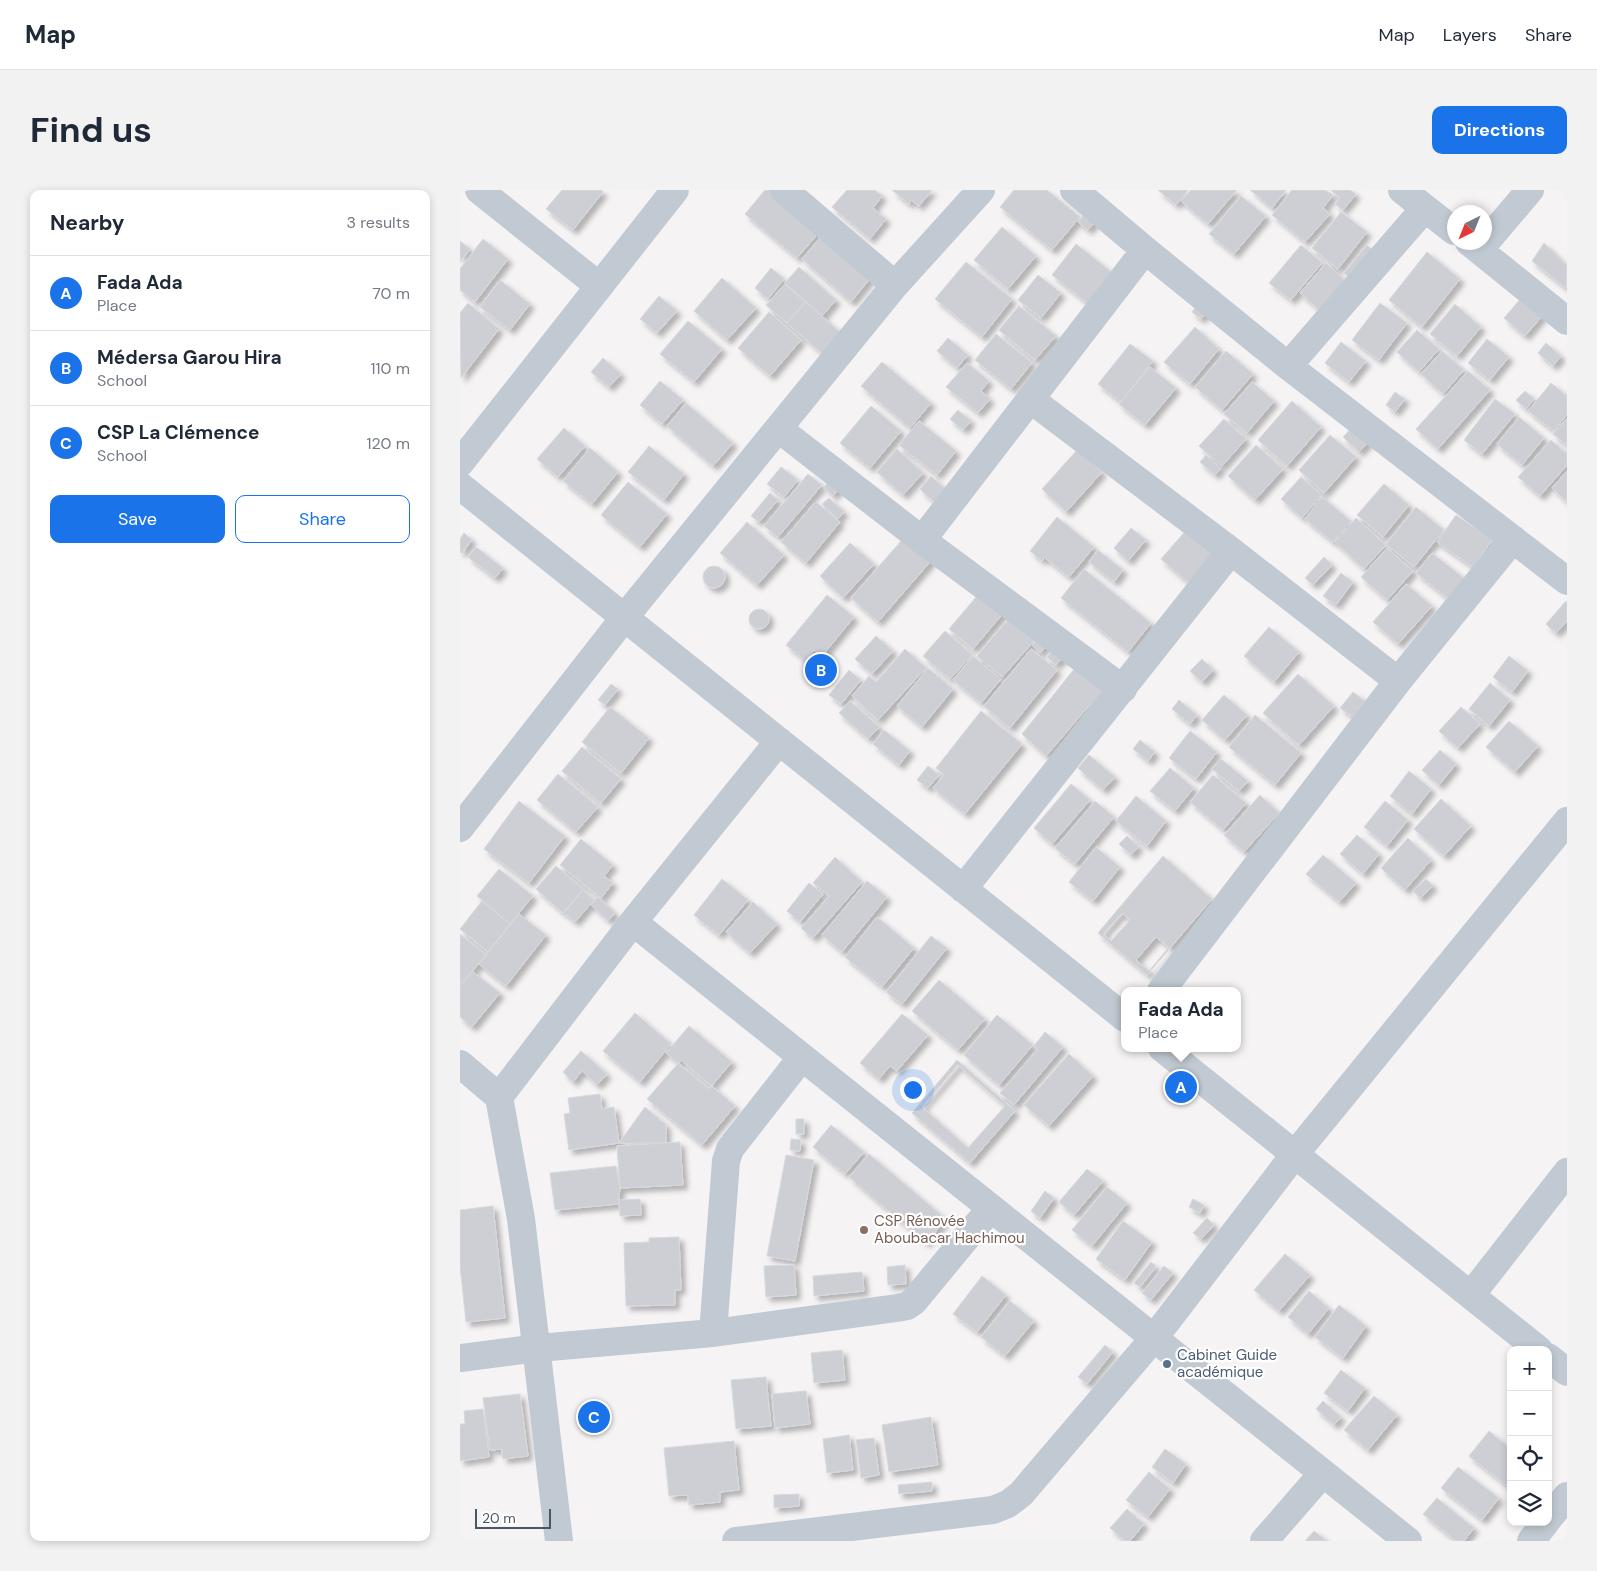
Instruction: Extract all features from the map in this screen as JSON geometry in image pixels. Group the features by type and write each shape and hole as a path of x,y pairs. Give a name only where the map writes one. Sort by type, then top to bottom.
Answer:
{"street":[{"path":"479,190 599,286"},
{"path":"460,464 675,190"},
{"path":"784,190 895,285"},
{"path":"460,828 624,618 895,285 981,190"},
{"path":"1074,190 1288,366 1567,581"},
{"path":"1402,190 1447,225"},
{"path":"1492,228 1530,190"},
{"path":"1288,366 1425,208"},
{"path":"922,540 1145,250"},
{"path":"1479,250 1567,321"},
{"path":"1030,399 1231,551 1398,681"},
{"path":"779,429 922,540 1123,689"},
{"path":"460,486 1121,1015"},
{"path":"1164,987 1398,681 1512,539"},
{"path":"963,889 1231,551"},
{"path":"499,1097 633,922 779,741"},
{"path":"736,1541 819,1536 993,1510 1008,1504 1020,1494 1154,1338 1295,1154 1567,821"},
{"path":"633,922 1408,1541"},
{"path":"1167,1052 1534,1346"},
{"path":"713,1333 726,1161 730,1149 736,1140 802,1057"},
{"path":"460,1064 499,1097 521,1219 538,1348 559,1541"},
{"path":"1471,1295 1567,1172"},
{"path":"460,1358 538,1348 713,1333 907,1306 914,1301 991,1208"},
{"path":"1552,1360 1567,1372"},
{"path":"1264,1541 1323,1473"},
{"path":"1552,1514 1567,1496"},
{"path":"1531,1541 1543,1526"}],"building":[{"path":"562,190 601,190 603,192 573,230 546,209"},
{"path":"765,190 772,190 821,230 797,258 745,214"},
{"path":"847,190 875,190 882,196 873,208 886,219 870,239 832,207"},
{"path":"892,190 932,190 919,206 911,200 909,204"},
{"path":"1014,190 1047,190 1080,217 1052,250 1000,207"},
{"path":"1158,190 1188,190 1176,205"},
{"path":"1191,190 1237,190 1208,224 1181,201"},
{"path":"1250,190 1286,190 1272,208"},
{"path":"1292,190 1325,190 1333,195 1323,208 1330,214 1305,242 1272,215"},
{"path":"1331,190 1350,190 1356,194 1343,210 1335,204 1340,198"},
{"path":"1241,196 1266,216 1234,254 1209,234"},
{"path":"1088,210 1098,218 1088,230 1078,222"},
{"path":"1341,212 1367,232 1338,269 1312,248"},
{"path":"1002,227 1036,256 1008,289 974,260"},
{"path":"824,233 873,275 851,302 802,259"},
{"path":"483,239 508,259 475,302 460,290 460,269"},
{"path":"460,241 470,249 460,262"},
{"path":"1544,243 1567,266 1566,288 1532,261"},
{"path":"1076,244 1119,278 1095,309 1052,275"},
{"path":"1301,245 1322,263 1291,300 1269,283"},
{"path":"1367,245 1380,256 1357,284 1344,273"},
{"path":"1427,252 1460,279 1422,327 1389,300"},
{"path":"966,262 1012,299 982,337 935,299"},
{"path":"1326,263 1350,285 1324,314 1300,293"},
{"path":"799,267 836,300 822,316 785,283"},
{"path":"771,268 784,279 768,299 755,288"},
{"path":"1038,275 1061,293 1041,318 1018,300"},
{"path":"722,278 756,308 727,340 694,311"},
{"path":"500,280 530,304 510,330 480,307"},
{"path":"785,284 805,302 787,323 766,305"},
{"path":"659,296 677,311 657,333 640,319"},
{"path":"1522,297 1543,315 1525,336 1504,318"},
{"path":"1201,300 1210,307 1201,319 1192,312"},
{"path":"806,302 842,334 824,355 787,323"},
{"path":"468,303 499,329 461,378 460,313"},
{"path":"1380,303 1407,323 1379,360 1352,340"},
{"path":"1455,304 1481,327 1457,356 1430,334"},
{"path":"1019,306 1056,336 1035,360 999,330"},
{"path":"769,312 801,340 770,376 738,348"},
{"path":"688,321 722,349 694,382 660,354"},
{"path":"1195,327 1219,349 1190,384 1164,362"},
{"path":"1417,330 1439,349 1419,372 1397,352"},
{"path":"996,334 1032,363 1011,389 975,360"},
{"path":"948,338 968,355 957,368 937,351"},
{"path":"1487,339 1509,357 1490,380 1468,363"},
{"path":"1341,342 1366,361 1349,382 1325,363"},
{"path":"1546,343 1561,356 1553,366 1538,353"},
{"path":"1130,344 1153,361 1121,402 1098,384"},
{"path":"1226,351 1253,374 1222,410 1195,387"},
{"path":"1442,351 1464,370 1443,394 1421,374"},
{"path":"603,358 621,374 609,387 591,372"},
{"path":"882,362 931,403 910,428 861,386"},
{"path":"967,363 989,381 981,391 990,399 978,413 946,387"},
{"path":"1150,367 1176,388 1145,425 1119,404"},
{"path":"1468,371 1490,390 1438,449 1416,429"},
{"path":"660,381 683,400 662,424 640,405"},
{"path":"1252,382 1274,401 1247,433 1224,414"},
{"path":"1551,383 1567,396 1567,414 1554,431 1528,411"},
{"path":"1525,391 1534,399 1526,409 1516,400"},
{"path":"1395,392 1405,399 1395,412 1386,405"},
{"path":"1495,399 1515,414 1482,454 1464,440"},
{"path":"1292,401 1321,427 1287,466 1258,440"},
{"path":"686,403 733,443 713,466 667,426"},
{"path":"871,406 901,431 870,468 840,443"},
{"path":"958,410 971,421 963,430 950,419"},
{"path":"1519,417 1544,438 1522,465 1497,444"},
{"path":"1567,418 1567,445 1553,434"},
{"path":"1224,419 1246,439 1222,466 1199,446"},
{"path":"919,421 956,451 937,475 899,445"},
{"path":"1358,421 1374,436 1359,452 1343,437"},
{"path":"564,428 585,446 558,477 537,459"},
{"path":"1330,435 1356,457 1324,493 1299,470"},
{"path":"1551,440 1567,454 1567,465 1540,496 1518,477"},
{"path":"1256,445 1283,469 1255,500 1228,476"},
{"path":"649,446 684,474 664,500 628,472"},
{"path":"590,448 618,472 592,504 563,481"},
{"path":"897,449 923,473 903,495 877,472"},
{"path":"1077,450 1102,472 1066,512 1042,489"},
{"path":"1206,455 1221,468 1215,475 1200,462"},
{"path":"781,467 798,480 784,497 767,484"},
{"path":"1567,471 1567,502 1552,488"},
{"path":"808,474 822,485 778,537 764,526"},
{"path":"836,474 845,482 833,496 824,487"},
{"path":"931,476 946,490 935,503 920,489"},
{"path":"1301,477 1322,495 1302,518 1281,499"},
{"path":"628,482 667,514 640,547 601,515"},
{"path":"1384,484 1409,505 1383,537 1357,515"},
{"path":"770,493 778,500 759,522 751,516"},
{"path":"1322,497 1351,521 1333,542 1305,519"},
{"path":"829,498 844,512 838,519 822,504"},
{"path":"816,502 840,522 806,563 781,542"},
{"path":"1416,507 1444,530 1414,567 1386,544"},
{"path":"1456,515 1492,540 1473,567 1437,542"},
{"path":"1057,517 1094,547 1069,577 1044,557 1042,561 1030,551"},
{"path":"1356,518 1386,545 1364,569 1335,542"},
{"path":"747,522 784,555 757,585 720,553"},
{"path":"1131,528 1146,540 1128,561 1114,548"},
{"path":"1188,528 1217,553 1190,584 1161,559"},
{"path":"909,532 936,555 878,622 851,598"},
{"path":"464,533 472,540 462,553 460,552 460,539"},
{"path":"850,543 874,564 843,598 820,576"},
{"path":"476,547 503,568 495,578 468,557"},
{"path":"1387,548 1413,571 1387,600 1361,577"},
{"path":"1098,550 1123,570 1114,582 1089,562"},
{"path":"1432,553 1465,579 1449,599 1416,573"},
{"path":"1324,557 1332,565 1313,585 1305,578"},
{"path":"714,566 722,569 725,577 722,585 714,588 706,585 703,577 706,569"},
{"path":"1084,569 1151,623 1128,652 1061,598"},
{"path":"1341,573 1353,582 1336,605 1323,596"},
{"path":"1406,584 1432,606 1398,644 1373,622"},
{"path":"982,590 1006,610 973,649 949,629"},
{"path":"827,595 854,617 822,656 814,650 805,660 786,645"},
{"path":"1566,601 1567,621 1556,633 1546,624"},
{"path":"759,609 766,612 769,619 766,626 759,629 752,626 749,619 752,612"},
{"path":"1011,616 1037,638 1002,677 977,656"},
{"path":"1269,627 1299,652 1274,682 1244,656"},
{"path":"945,631 972,655 950,679 923,656"},
{"path":"1044,631 1052,639 1040,653 1032,645"},
{"path":"876,636 893,651 872,674 855,659"},
{"path":"1058,644 1067,653 1056,665 1047,657"},
{"path":"905,649 926,668 878,720 852,696 869,676 876,682"},
{"path":"1031,649 1057,670 1010,728 984,706"},
{"path":"973,656 1001,679 981,703 953,680"},
{"path":"1509,656 1528,671 1512,692 1493,677"},
{"path":"1202,659 1213,670 1202,682 1190,671"},
{"path":"1079,663 1111,690 1088,707 1046,756 1022,734"},
{"path":"928,668 953,689 922,727 897,706"},
{"path":"849,670 861,680 841,704 829,695"},
{"path":"1298,674 1334,706 1299,745 1263,713"},
{"path":"1490,683 1510,700 1489,726 1469,709"},
{"path":"611,684 618,689 605,705 598,700"},
{"path":"1353,692 1365,701 1353,717 1340,708"},
{"path":"1224,695 1247,715 1225,740 1202,720"},
{"path":"1179,700 1197,715 1190,724 1172,709"},
{"path":"850,701 879,727 868,739 839,713"},
{"path":"610,707 649,738 621,773 582,742"},
{"path":"1461,707 1480,724 1458,748 1439,731"},
{"path":"981,711 1022,744 965,814 933,788 944,775 936,768"},
{"path":"1255,715 1301,753 1275,785 1229,747"},
{"path":"1509,721 1538,746 1515,772 1486,747"},
{"path":"884,730 910,751 899,765 873,744"},
{"path":"1190,731 1217,752 1196,779 1169,758"},
{"path":"1140,740 1155,752 1148,761 1133,749"},
{"path":"582,747 621,779 601,803 562,771"},
{"path":"1440,750 1456,764 1439,785 1422,770"},
{"path":"1089,755 1115,777 1103,790 1078,768"},
{"path":"1221,759 1248,781 1239,791 1212,769"},
{"path":"928,766 939,775 928,788 917,780"},
{"path":"1170,768 1194,788 1175,811 1150,791"},
{"path":"1409,771 1431,789 1412,814 1390,796"},
{"path":"558,774 598,807 576,832 537,800"},
{"path":"1213,775 1246,803 1223,830 1190,802"},
{"path":"1071,784 1090,800 1052,844 1034,828"},
{"path":"1260,795 1279,813 1244,852 1224,835"},
{"path":"1136,796 1166,821 1147,846 1116,821"},
{"path":"1441,799 1471,826 1444,856 1414,829"},
{"path":"519,801 565,836 529,883 484,849"},
{"path":"1095,801 1114,817 1075,864 1055,848"},
{"path":"1385,801 1408,820 1387,846 1364,827"},
{"path":"1357,835 1379,854 1363,874 1340,854"},
{"path":"1127,836 1139,847 1131,855 1119,844"},
{"path":"1408,838 1431,860 1405,890 1381,868"},
{"path":"581,839 613,865 604,876 613,883 601,898 560,865"},
{"path":"1096,847 1120,867 1093,901 1069,882"},
{"path":"1323,855 1356,883 1339,902 1306,874"},
{"path":"1163,856 1212,899 1147,975 1098,933","holes":["1122,913 1130,920 1111,941 1103,934","1156,937 1169,947 1149,971 1136,960"]},
{"path":"835,857 862,882 813,938 801,928 829,896 813,883"},
{"path":"556,866 583,889 563,913 536,889"},
{"path":"499,869 533,896 510,924 477,896"},
{"path":"722,879 748,900 719,935 694,915"},
{"path":"1426,879 1433,886 1420,898 1413,891"},
{"path":"867,881 887,897 842,952 822,935"},
{"path":"809,883 823,894 800,922 787,911"},
{"path":"583,890 594,900 575,922 564,913"},
{"path":"598,897 615,913 608,921 591,905"},
{"path":"482,901 510,924 488,952 460,929"},
{"path":"753,902 777,924 750,953 726,932"},
{"path":"519,914 546,935 506,986 479,964"},
{"path":"877,917 914,948 882,987 845,957"},
{"path":"460,934 486,955 460,986"},
{"path":"931,936 947,948 902,1004 886,992"},
{"path":"472,971 500,993 472,1027 460,1017 460,986"},
{"path":"939,980 985,1019 958,1050 912,1011"},
{"path":"635,1013 671,1044 640,1082 603,1051"},
{"path":"902,1014 928,1035 897,1071 890,1066 879,1079 860,1063"},
{"path":"997,1015 1033,1045 999,1085 964,1055"},
{"path":"689,1026 732,1062 709,1089 666,1053"},
{"path":"1045,1032 1063,1047 1014,1105 1000,1093 1038,1049 1034,1046"},
{"path":"581,1051 607,1074 597,1085 582,1071 573,1082 563,1072"},
{"path":"1069,1054 1093,1076 1049,1126 1024,1105"},
{"path":"681,1060 735,1106 702,1145 647,1099"},
{"path":"957,1060 1015,1111 970,1163 912,1113","holes":["958,1065 1005,1106 968,1148 922,1107"]},
{"path":"600,1094 602,1109 614,1107 619,1143 569,1150 564,1114 570,1113 568,1098"},
{"path":"645,1107 666,1125 666,1143 619,1143"},
{"path":"796,1119 804,1119 804,1134 796,1134"},
{"path":"831,1125 864,1152 845,1174 813,1147"},
{"path":"791,1139 801,1140 800,1151 790,1150"},
{"path":"680,1142 683,1185 620,1188 617,1146"},
{"path":"869,1154 946,1219 926,1243 849,1177"},
{"path":"786,1155 814,1160 795,1261 767,1256"},
{"path":"616,1166 620,1188 618,1204 555,1210 550,1173"},
{"path":"1087,1169 1103,1181 1074,1215 1059,1202"},
{"path":"1107,1187 1127,1203 1092,1246 1072,1230"},
{"path":"1045,1191 1054,1198 1040,1218 1031,1211"},
{"path":"640,1199 641,1215 620,1216 619,1200"},
{"path":"1193,1199 1204,1205 1200,1213 1189,1207"},
{"path":"493,1206 505,1318 466,1322 460,1266 460,1210"},
{"path":"1207,1218 1214,1225 1201,1239 1193,1233"},
{"path":"1123,1221 1152,1242 1125,1280 1096,1259"},
{"path":"679,1237 681,1290 675,1290 675,1305 626,1306 624,1243 649,1242 649,1238"},
{"path":"1285,1254 1310,1275 1279,1311 1254,1290"},
{"path":"1151,1262 1156,1266 1140,1287 1134,1283"},
{"path":"794,1265 796,1295 766,1297 764,1266"},
{"path":"905,1265 906,1284 888,1285 887,1267"},
{"path":"1164,1266 1173,1273 1151,1300 1142,1293"},
{"path":"862,1272 864,1291 814,1296 813,1276"},
{"path":"982,1276 1006,1295 977,1332 953,1314"},
{"path":"1309,1291 1329,1308 1308,1334 1288,1317"},
{"path":"1010,1301 1034,1321 1005,1356 981,1337"},
{"path":"1339,1305 1366,1326 1343,1358 1315,1337"},
{"path":"1105,1345 1113,1352 1087,1384 1078,1377"},
{"path":"842,1350 845,1380 814,1383 811,1353"},
{"path":"1341,1370 1365,1388 1348,1411 1324,1393"},
{"path":"766,1377 771,1426 736,1429 731,1380"},
{"path":"806,1391 810,1424 775,1428 772,1394"},
{"path":"520,1394 528,1456 503,1459 502,1449 490,1450 483,1398"},
{"path":"1374,1396 1397,1415 1368,1450 1344,1430"},
{"path":"1323,1401 1341,1417 1334,1425 1316,1409"},
{"path":"483,1409 489,1457 460,1461 460,1424 465,1424 464,1411"},
{"path":"931,1417 938,1465 889,1472 882,1425"},
{"path":"1489,1431 1507,1446 1507,1486 1469,1456"},
{"path":"849,1435 853,1470 827,1473 823,1439"},
{"path":"874,1438 879,1475 861,1478 856,1440"},
{"path":"734,1441 739,1490 720,1492 720,1502 689,1505 688,1495 669,1496 664,1448"},
{"path":"1165,1449 1186,1464 1173,1483 1152,1467"},
{"path":"1458,1467 1499,1498 1482,1520 1441,1488"},
{"path":"1149,1472 1170,1489 1148,1517 1126,1500"},
{"path":"932,1482 932,1491 899,1494 898,1485"},
{"path":"799,1494 799,1506 774,1508 774,1495"},
{"path":"1437,1498 1474,1528 1464,1541 1456,1541 1423,1514"},
{"path":"1127,1509 1144,1524 1130,1541 1125,1541 1110,1528"},
{"path":"1314,1531 1327,1541 1305,1541"}],"place":[{"name":"Médersa Garou Hira","path":"821,670"},
{"name":"Fada Ada","path":"1181,1087"},
{"name":"CSP Rénovée Aboubacar Hachimou","path":"864,1230"},
{"name":"Cabinet Guide académique","path":"1167,1364"},
{"name":"CSP La Clémence","path":"594,1417"}]}
